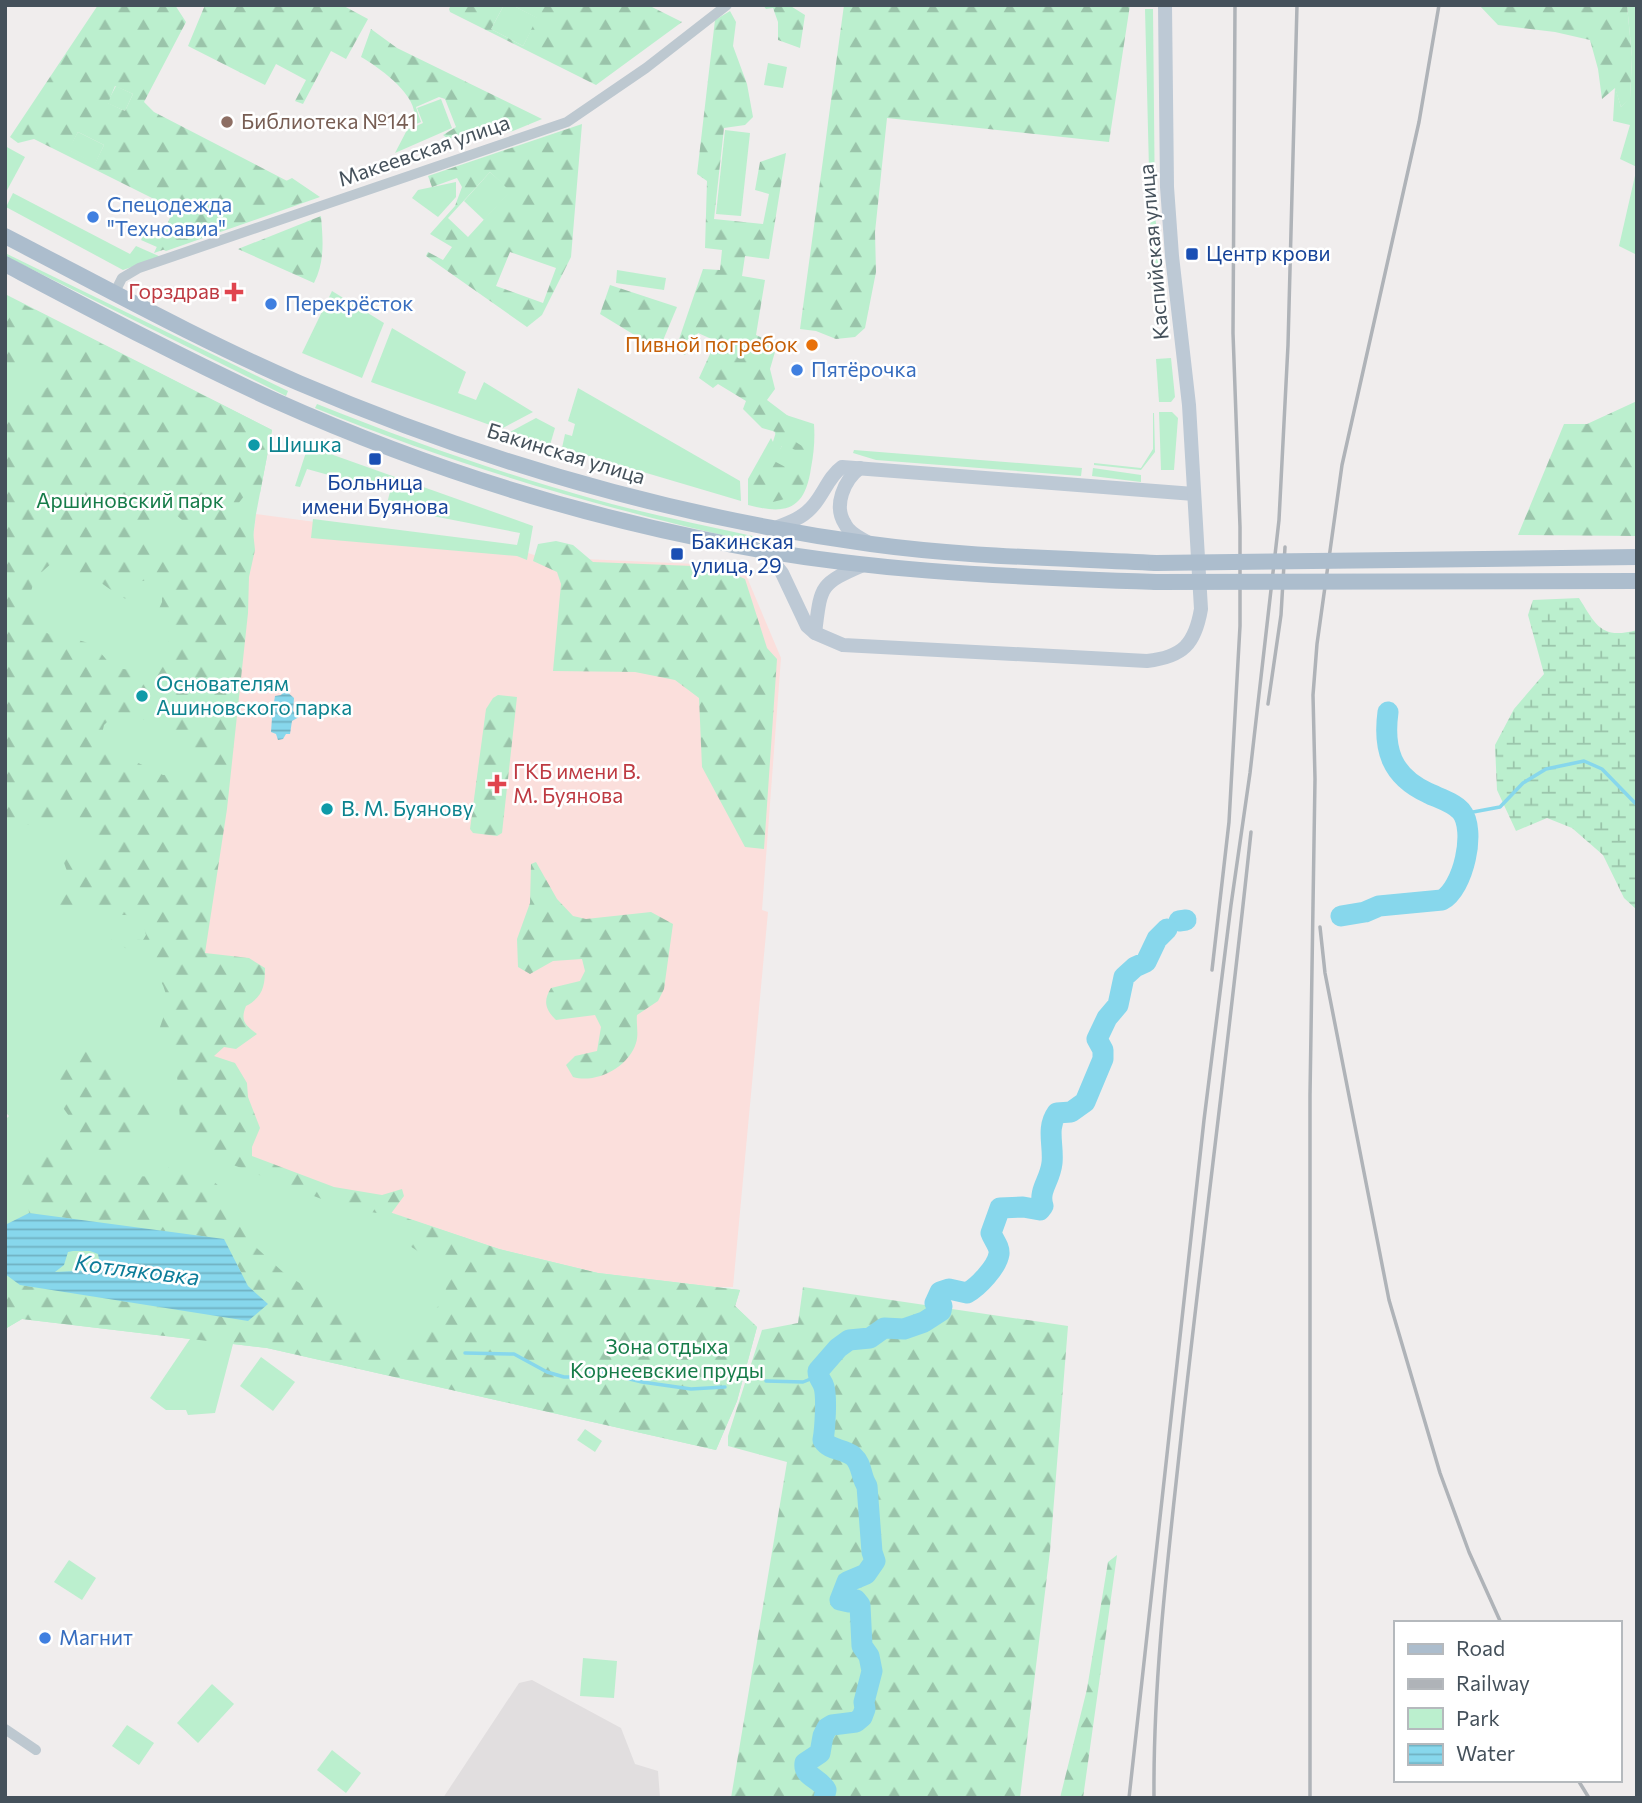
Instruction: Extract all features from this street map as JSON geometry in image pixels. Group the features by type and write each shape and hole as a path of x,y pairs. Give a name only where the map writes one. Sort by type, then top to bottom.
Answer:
{"main road":[{"name":"Каспийская улица","path":"815,633 844,645 1147,661 1177,654 1189,644 1198,629 1201,609 1189,405 1168,200 1166,5"},
{"name":"Бакинская улица","path":"5,236 296,382 462,444 549,473 643,499 775,528 872,544 958,553 1156,563 1637,558"},
{"path":"5,264 256,391 384,445 547,500 640,525 764,550 863,565 1006,577 1156,582 1637,581"},
{"path":"775,528 803,516 842,467 1194,495"},
{"path":"860,468 848,480 840,508 845,526 872,544"},
{"path":"764,550 782,573 806,623 815,633"},
{"path":"815,633 818,604 826,584 835,577 863,565"}],"street":[{"name":"Макеевская улица","path":"115,292 122,278 139,268 567,122 646,68 727,5"},
{"path":"5,1729 36,1750"}],"shaded area":[{"name":"ГКБ имени В. М. Буянова","path":"256,514 516,549 540,557 718,565 746,575 781,658 762,910 768,912 733,1287 598,1273 499,1249 197,1148 194,1005"},
{"path":"532,1680 621,1728 635,1764 658,1771 660,1798 443,1798 519,1683"}],"green space":[{"path":"98,5 175,5 186,22 144,102 154,112 318,197 154,253 174,209 34,139 18,143 10,137","holes":["115,86 133,94 125,111 108,103","78,132 104,145 95,163 69,150"]},
{"path":"205,5 342,5 368,19 346,59 331,51 303,104 295,101 306,80 276,64 265,85 188,46"},
{"path":"451,5 504,5 491,29 523,46 537,18 512,5 648,5 682,22 596,85 450,12"},
{"path":"504,5 512,5 538,18 523,46 491,29"},
{"path":"763,5 789,5 805,15 800,48 778,40 778,22 773,8 766,9"},
{"path":"844,5 1130,5 1109,142 887,118 875,232 876,272 865,328 855,337 836,339 816,331 800,329"},
{"path":"1479,5 1627,5 1632,57 1630,99 1621,107 1615,88 1602,99 1590,40 1555,32 1498,25"},
{"path":"1627,5 1637,5 1637,167 1620,159 1630,125 1613,121 1615,87 1621,107 1630,98 1632,57"},
{"path":"1145,9 1153,9 1155,214 1163,289 1152,290"},
{"path":"730,11 736,22 733,46 747,84 753,117 745,125 724,128 714,219 763,224 769,194 755,190 760,162 786,153 769,259 745,256 742,276 765,280 756,335 777,345 770,369 775,389 767,400 800,425 785,431 785,435 802,446 810,459 805,482 796,493 761,504 754,504 748,492 753,473 771,448 776,432 762,428 743,409 746,401 718,384 713,388 699,378 716,341 698,333 685,355 675,351 703,269 720,270 722,250 705,248 707,181 697,174 715,20","holes":["783,444 801,453 793,471 774,461"]},
{"path":"371,29 397,48 542,119 513,131 486,137 471,131 448,139 443,135 456,127 445,99 439,97 416,107 421,122 409,127 414,117 410,100 395,82 361,57"},
{"path":"768,63 787,67 783,88 764,85"},
{"path":"116,86 133,94 125,111 107,103"},
{"path":"441,99 452,128 395,153 407,130 423,123 417,108"},
{"path":"582,124 571,257 542,315 527,327 426,256 428,252 443,260 452,247 430,234 455,206 462,187 457,178 432,187 428,176","holes":["490,172 510,191 468,237 448,218","510,252 556,268 543,303 496,286"]},
{"path":"725,130 750,133 741,216 716,214"},
{"path":"78,132 104,145 95,164 68,150"},
{"path":"5,146 25,157 5,194"},
{"path":"1637,167 1637,255 1619,246"},
{"path":"490,172 511,191 484,220 464,201"},
{"path":"292,178 320,197 166,251 141,240 145,232 181,234"},
{"path":"456,182 456,197 438,217 412,198 418,190"},
{"path":"13,193 130,254 136,246 161,257 123,270 6,207"},
{"path":"321,216 322,259 314,283 238,249"},
{"path":"5,253 288,391 286,396 5,256"},
{"path":"617,270 666,278 664,290 616,283"},
{"path":"610,285 677,307 659,350 600,314"},
{"path":"332,291 384,323 362,378 302,353"},
{"name":"Аршиновский парк","path":"5,294 272,430 256,514 194,1005 197,1147 499,1249 598,1273 740,1290 735,1306 757,1327 737,1401 716,1450 267,1348 233,1344 215,1413 188,1415 186,1410 166,1410 150,1398 190,1339 22,1319 5,1329 5,1120 9,1116 5,1112"},
{"name":"Аршиновский парк","path":"19,302 272,430 260,493 245,495 233,510 253,531 255,550 249,577 248,613 227,809 205,953 249,958 265,968 264,980 262,990 252,1003 246,1006 244,1015 247,1025 257,1034 236,1049 224,1047 214,1056 235,1063 247,1083 248,1097 260,1128 252,1147 252,1156 334,1187 382,1195 402,1189 404,1196 390,1215 345,1208 197,1151 183,1133 173,1056 158,1034 167,1006 161,982 148,965 111,939 143,940 146,935 142,919 126,915 98,915 81,907 70,923 55,921 57,901 73,888 63,860 74,851 87,859 97,861 98,826 77,826 48,820 5,830 5,425 54,381 30,357 5,379 5,325","holes":["174,513 189,526 171,541 176,558 169,562 149,549 144,536 165,515","53,562 97,580 121,597 132,601 138,582 152,579 162,586 162,602 155,618 168,629 170,656 151,669 113,668 90,644 44,631 38,627 41,609 29,598 35,578","117,712 132,721 161,717 170,744 197,764 188,774 163,775 128,758 110,759 99,747 104,725"]},
{"path":"392,328 466,372 458,393 476,400 484,382 533,412 501,429 371,382"},
{"path":"1171,358 1175,397 1171,402 1159,402 1156,359"},
{"path":"578,388 740,481 741,501 562,448 565,434 572,436 575,424 568,421"},
{"path":"1637,401 1637,536 1518,535 1564,424 1587,424"},
{"path":"317,404 418,443 521,477 632,509 757,537 757,543 588,501 478,468 315,408"},
{"path":"1159,412 1172,412 1178,418 1174,470 1161,470"},
{"path":"780,413 814,424 814,451 808,482 804,493 792,506 773,509 748,505 748,479 771,438 778,452 782,446 773,429"},
{"path":"1153,413 1155,452 1141,470 1094,465 1141,468 1153,449"},
{"path":"536,418 555,428 550,445 510,432"},
{"path":"308,446 533,526 527,560 517,556 311,538 313,519 517,545 520,533 386,507 390,492 307,469 300,487 295,486"},
{"path":"854,450 1082,468 1081,476 876,460 853,453"},
{"path":"1093,468 1141,475 1141,482 1092,476"},
{"path":"556,541 573,545 593,562 718,567 745,579 767,648 777,659 764,849 745,847 702,767 699,698 675,680 635,672 553,671 561,584 557,572 533,561 538,544"},
{"path":"1579,598 1601,628 1615,633 1637,630 1637,910 1624,898 1603,855 1572,828 1547,818 1516,831 1497,790 1495,745 1514,709 1544,674 1528,615 1533,600"},
{"path":"498,695 517,697 502,833 497,836 473,833 470,829 486,709"},
{"path":"536,862 557,899 573,916 586,919 651,912 673,924 664,989 658,1001 637,1015 637,1040 632,1052 619,1066 601,1076 582,1079 573,1077 566,1065 575,1056 597,1051 601,1027 595,1015 556,1020 546,1005 551,988 580,981 585,971 582,959 553,961 530,974 518,967 517,939 530,903 531,864"},
{"name":"Зона отдыха Корнеевские пруды","path":"77,1044 136,1084 150,1099 158,1122 137,1129 127,1152 70,1156 59,1161 71,1171 89,1174 159,1177 170,1166 205,1174 220,1187 248,1240 284,1273 346,1313 369,1338 400,1347 445,1299 447,1265 422,1254 401,1240 406,1218 499,1249 598,1273 740,1290 735,1306 757,1327 737,1401 716,1450 267,1348 22,1319 5,1329 5,1292 20,1285 248,1321 248,1286 224,1239 29,1213 28,1202 19,1190 40,1147 58,1138 73,1121 57,1096 55,1073 60,1053"},
{"path":"803,1287 1068,1326 1050,1551 1020,1798 731,1798 787,1462 728,1446 728,1436 762,1330 798,1323"},
{"path":"261,1357 295,1382 273,1411 240,1386"},
{"path":"585,1429 602,1441 595,1452 577,1440"},
{"path":"1117,1555 1083,1798 1060,1798 1087,1689 1108,1562"},
{"path":"69,1560 96,1578 82,1600 54,1582"},
{"path":"583,1658 617,1661 614,1698 580,1696"},
{"path":"212,1684 234,1704 198,1743 177,1723"},
{"path":"127,1725 154,1743 139,1765 112,1746"},
{"path":"332,1750 361,1773 346,1793 317,1770"}],"water":[{"path":"285,690 294,698 293,711 299,717 292,721 290,734 278,740 276,734 271,732 272,718 266,713 273,708 275,696 281,695"},
{"path":"29,1213 224,1239 248,1286 268,1304 248,1321 20,1285 5,1274 5,1225","holes":["90,1251 98,1254 100,1264 95,1270 55,1272 64,1265 68,1252"]}],"waterway":[{"path":"1341,916 1365,912 1379,906 1442,900 1456,884 1468,845 1466,820 1461,811 1415,786 1398,770 1392,760 1387,738 1388,712"},
{"path":"1464,816 1500,807 1523,783 1546,769 1584,761 1602,769 1637,805"},
{"path":"1179,921 1186,920"},
{"path":"824,1798 826,1790 809,1775 805,1763 820,1753 827,1728 856,1722 862,1717 872,1671 869,1656 862,1646 860,1605 856,1600 840,1600 847,1582 866,1574 875,1561 867,1486 858,1463 849,1453 829,1446 823,1440 825,1398 818,1371 838,1348 849,1340 870,1338 884,1328 904,1329 924,1322 941,1311 942,1306 935,1303 940,1292 949,1289 967,1293 976,1286 998,1259 998,1249 991,1233 1000,1208 1023,1207 1040,1210 1052,1163 1051,1131 1054,1119 1057,1113 1071,1112 1085,1102 1103,1059 1103,1050 1097,1039 1107,1018 1118,1005 1124,977 1146,962 1157,939 1167,929"},
{"name":"Котляковка","path":"465,1353 514,1354 547,1372 564,1377 597,1371 642,1382 691,1389 725,1387"},
{"name":"Котляковка","path":"766,1381 803,1382 818,1379"}],"railway":[{"path":"1212,970 1229,822 1240,626 1240,527 1233,333 1235,5"},
{"path":"1129,1798 1204,1120 1250,773 1279,520 1288,345 1297,5"},
{"path":"1310,1798 1310,1095 1315,779 1313,695 1317,644 1342,465 1419,122 1439,5"},
{"path":"1268,704 1281,615 1285,547"},
{"path":"1154,1798 1156,1705 1167,1566 1251,832"},
{"path":"1320,927 1325,973 1389,1300 1440,1473 1469,1552 1500,1621"},
{"path":"1579,1782 1589,1798"}],"place":[{"name":"Библиотека №141","path":"227,122"},
{"name":"Спецодежда \"Техноавиа\"","path":"93,217"},
{"name":"Центр крови","path":"1192,254"},
{"name":"Горздрав","path":"234,292"},
{"name":"Перекрёсток","path":"271,304"},
{"name":"Пивной погребок","path":"812,345"},
{"name":"Пятёрочка","path":"797,370"},
{"name":"Шишка","path":"254,445"},
{"name":"Больница имени Буянова","path":"375,459"},
{"name":"Бакинская улица, 29","path":"677,554"},
{"name":"Основателям Ашиновского парка","path":"142,696"},
{"name":"ГКБ имени В. М. Буянова","path":"497,784"},
{"name":"В. М. Буянову","path":"327,809"},
{"name":"Магнит","path":"45,1638"}]}
